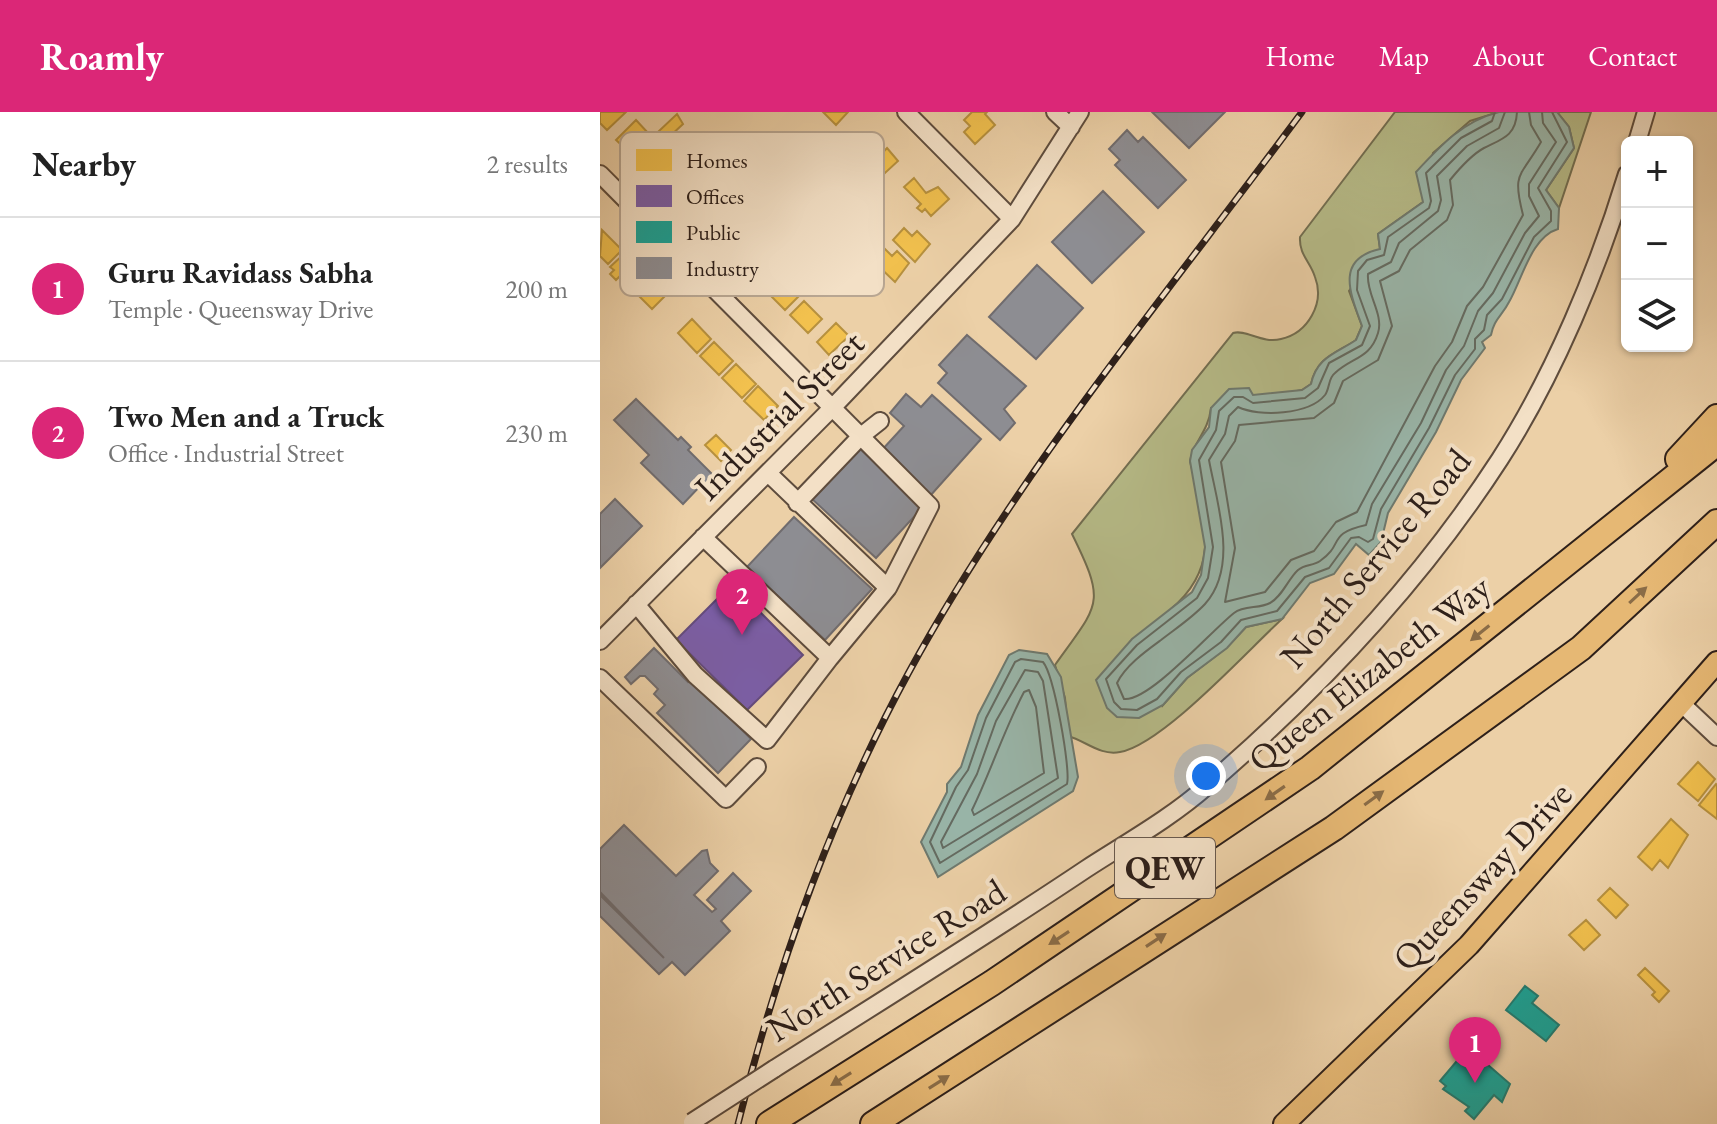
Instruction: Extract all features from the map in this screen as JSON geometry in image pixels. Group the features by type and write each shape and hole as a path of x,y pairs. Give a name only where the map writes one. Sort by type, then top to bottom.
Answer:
{"highway":[{"path":"1541,584 1658,480 1717,417"},
{"name":"Queen Elizabeth Way","path":"769,1124 1005,974 1310,768 1717,443"},
{"name":"QEW","path":"873,1124 1334,828 1581,648 1717,522"}],"main road":[{"name":"Queensway Drive","path":"1284,1124 1469,945 1717,662"}],"street":[{"path":"906,112 1012,219"},
{"path":"1055,112 1071,127"},
{"name":"Industrial Street","path":"600,641 833,407 1012,219 1080,112"},
{"path":"1639,136 1646,112"},
{"path":"600,174 620,194"},
{"name":"North Service Road","path":"691,1123 1016,916 1205,788 1350,649 1456,523 1502,456 1562,343 1607,241 1621,194"},
{"path":"636,604 695,675 767,740 888,588 930,506 722,296"},
{"path":"797,503 861,436 880,421"},
{"path":"768,473 888,588"},
{"path":"703,537 830,658"},
{"path":"600,678 726,799 757,767"},
{"path":"1681,703 1717,737"}],"green space":[{"path":"1395,112 1499,112 1470,121 1433,153 1423,202 1378,234 1380,249 1349,291 1362,326 1356,340 1322,362 1311,384 1302,390 1211,408 1190,461 1204,522 1204,558 1198,576 1171,609 1163,705 1187,678 1226,648 1246,627 1282,619 1181,715 1138,745 1113,753 1068,736 1065,698 1055,665 1089,615 1094,590 1072,534 1233,333 1274,340 1291,336 1306,324 1316,306 1318,287 1301,249 1300,237"},
{"path":"1557,112 1591,112 1559,208 1546,190 1574,148 1569,127"}],"water":[{"path":"1499,112 1557,112 1569,127 1574,148 1546,190 1559,208 1558,229 1541,241 1528,260 1491,335 1482,342 1485,348 1461,380 1436,432 1388,513 1381,542 1369,555 1356,544 1334,574 1310,583 1282,619 1246,627 1227,648 1187,678 1163,705 1139,718 1117,717 1107,708 1096,680 1132,639 1192,592 1201,575 1205,547 1190,461 1192,450 1209,427 1211,408 1229,389 1249,388 1253,395 1302,390 1311,384 1322,362 1356,340 1362,326 1353,301 1351,269 1366,254 1380,249 1378,234 1423,202 1416,172 1425,162 1474,121"},
{"path":"1019,650 1047,654 1061,677 1078,777 1073,791 938,877 921,842 947,792 947,784 961,767 978,715 1009,655"}],"building: Homes":[{"path":"600,112 626,112 607,130 600,123"},
{"path":"823,112 848,112 836,125"},
{"path":"972,112 987,112 985,114 995,125 975,144 964,132 970,126 964,120"},
{"path":"677,114 683,124 674,132 659,131"},
{"path":"636,120 647,132 624,132"},
{"path":"887,148 898,161 885,173 884,172 884,151"},
{"path":"914,178 926,193 938,187 949,199 931,216 925,209 922,212 917,208 921,204 904,187"},
{"path":"904,228 912,236 917,231 930,244 915,262 893,240"},
{"path":"602,230 620,248 620,252 608,264 600,256"},
{"path":"884,248 892,256 897,251 909,263 895,282 884,271"},
{"path":"620,258 620,276 616,280 610,274 614,270 610,267"},
{"path":"639,296 665,296 652,309"},
{"path":"773,296 799,296 785,310"},
{"path":"804,301 822,319 808,333 790,315"},
{"path":"692,319 711,339 697,353 678,333"},
{"path":"836,323 849,336 829,355 817,342"},
{"path":"714,342 733,361 719,375 700,356"},
{"path":"736,364 756,384 742,398 722,378"},
{"path":"758,386 778,406 764,420 744,401"},
{"path":"716,435 731,450 721,461 705,445"},
{"path":"1698,762 1715,779 1698,801 1678,784"},
{"path":"1717,785 1717,819 1699,805"},
{"path":"1671,819 1688,835 1668,868 1660,860 1652,870 1638,857"},
{"path":"1610,888 1628,905 1616,918 1598,900"},
{"path":"1586,920 1600,935 1584,950 1569,935"},
{"path":"1645,968 1669,991 1659,1002 1652,995 1655,992 1638,975"}],"building: Offices":[{"path":"732,584 803,655 747,710 676,640"}],"building: Public":[{"path":"1525,986 1538,996 1532,1003 1559,1025 1546,1041 1506,1010"},
{"path":"1467,1049 1474,1055 1477,1051 1482,1055 1480,1058 1510,1084 1502,1102 1494,1095 1474,1119 1465,1111 1469,1107 1443,1089 1446,1086 1440,1081"}],"building: Industry":[{"path":"1152,112 1225,112 1189,148"},
{"path":"1127,130 1138,142 1143,137 1186,180 1158,208 1115,165 1120,160 1109,149"},
{"path":"1103,191 1144,232 1092,283 1052,242"},
{"path":"1037,265 1083,308 1036,359 989,317"},
{"path":"967,335 1026,386 1004,409 1015,423 1000,440 938,383 947,373 939,365"},
{"path":"906,394 921,407 932,395 981,439 930,496 881,451 904,426 890,413"},
{"path":"636,399 678,440 681,437 691,447 688,450 717,479 708,488 703,483 683,504 641,463 649,455 614,420"},
{"path":"858,447 923,507 876,558 811,498"},
{"path":"615,499 642,526 600,568 600,514"},
{"path":"794,517 872,589 825,640 747,567"},
{"path":"654,648 688,682 691,679 751,739 718,773 657,713 665,705 654,694 658,689 645,676 640,676 631,684 625,677"},
{"path":"624,825 676,876 702,851 707,850 710,863 718,871 694,895 712,912 716,909 707,900 733,873 751,891 721,921 730,931 685,975 672,962 659,974 600,916 600,895 664,958 600,892 600,849"}],"railway":[{"path":"738,1124 770,1007 809,893 855,781 909,672 997,526 1046,455 1302,112"}],"place":[{"name":"Two Men and a Truck","path":"742,635"},
{"name":"Guru Ravidass Sabha","path":"1475,1083"}]}
